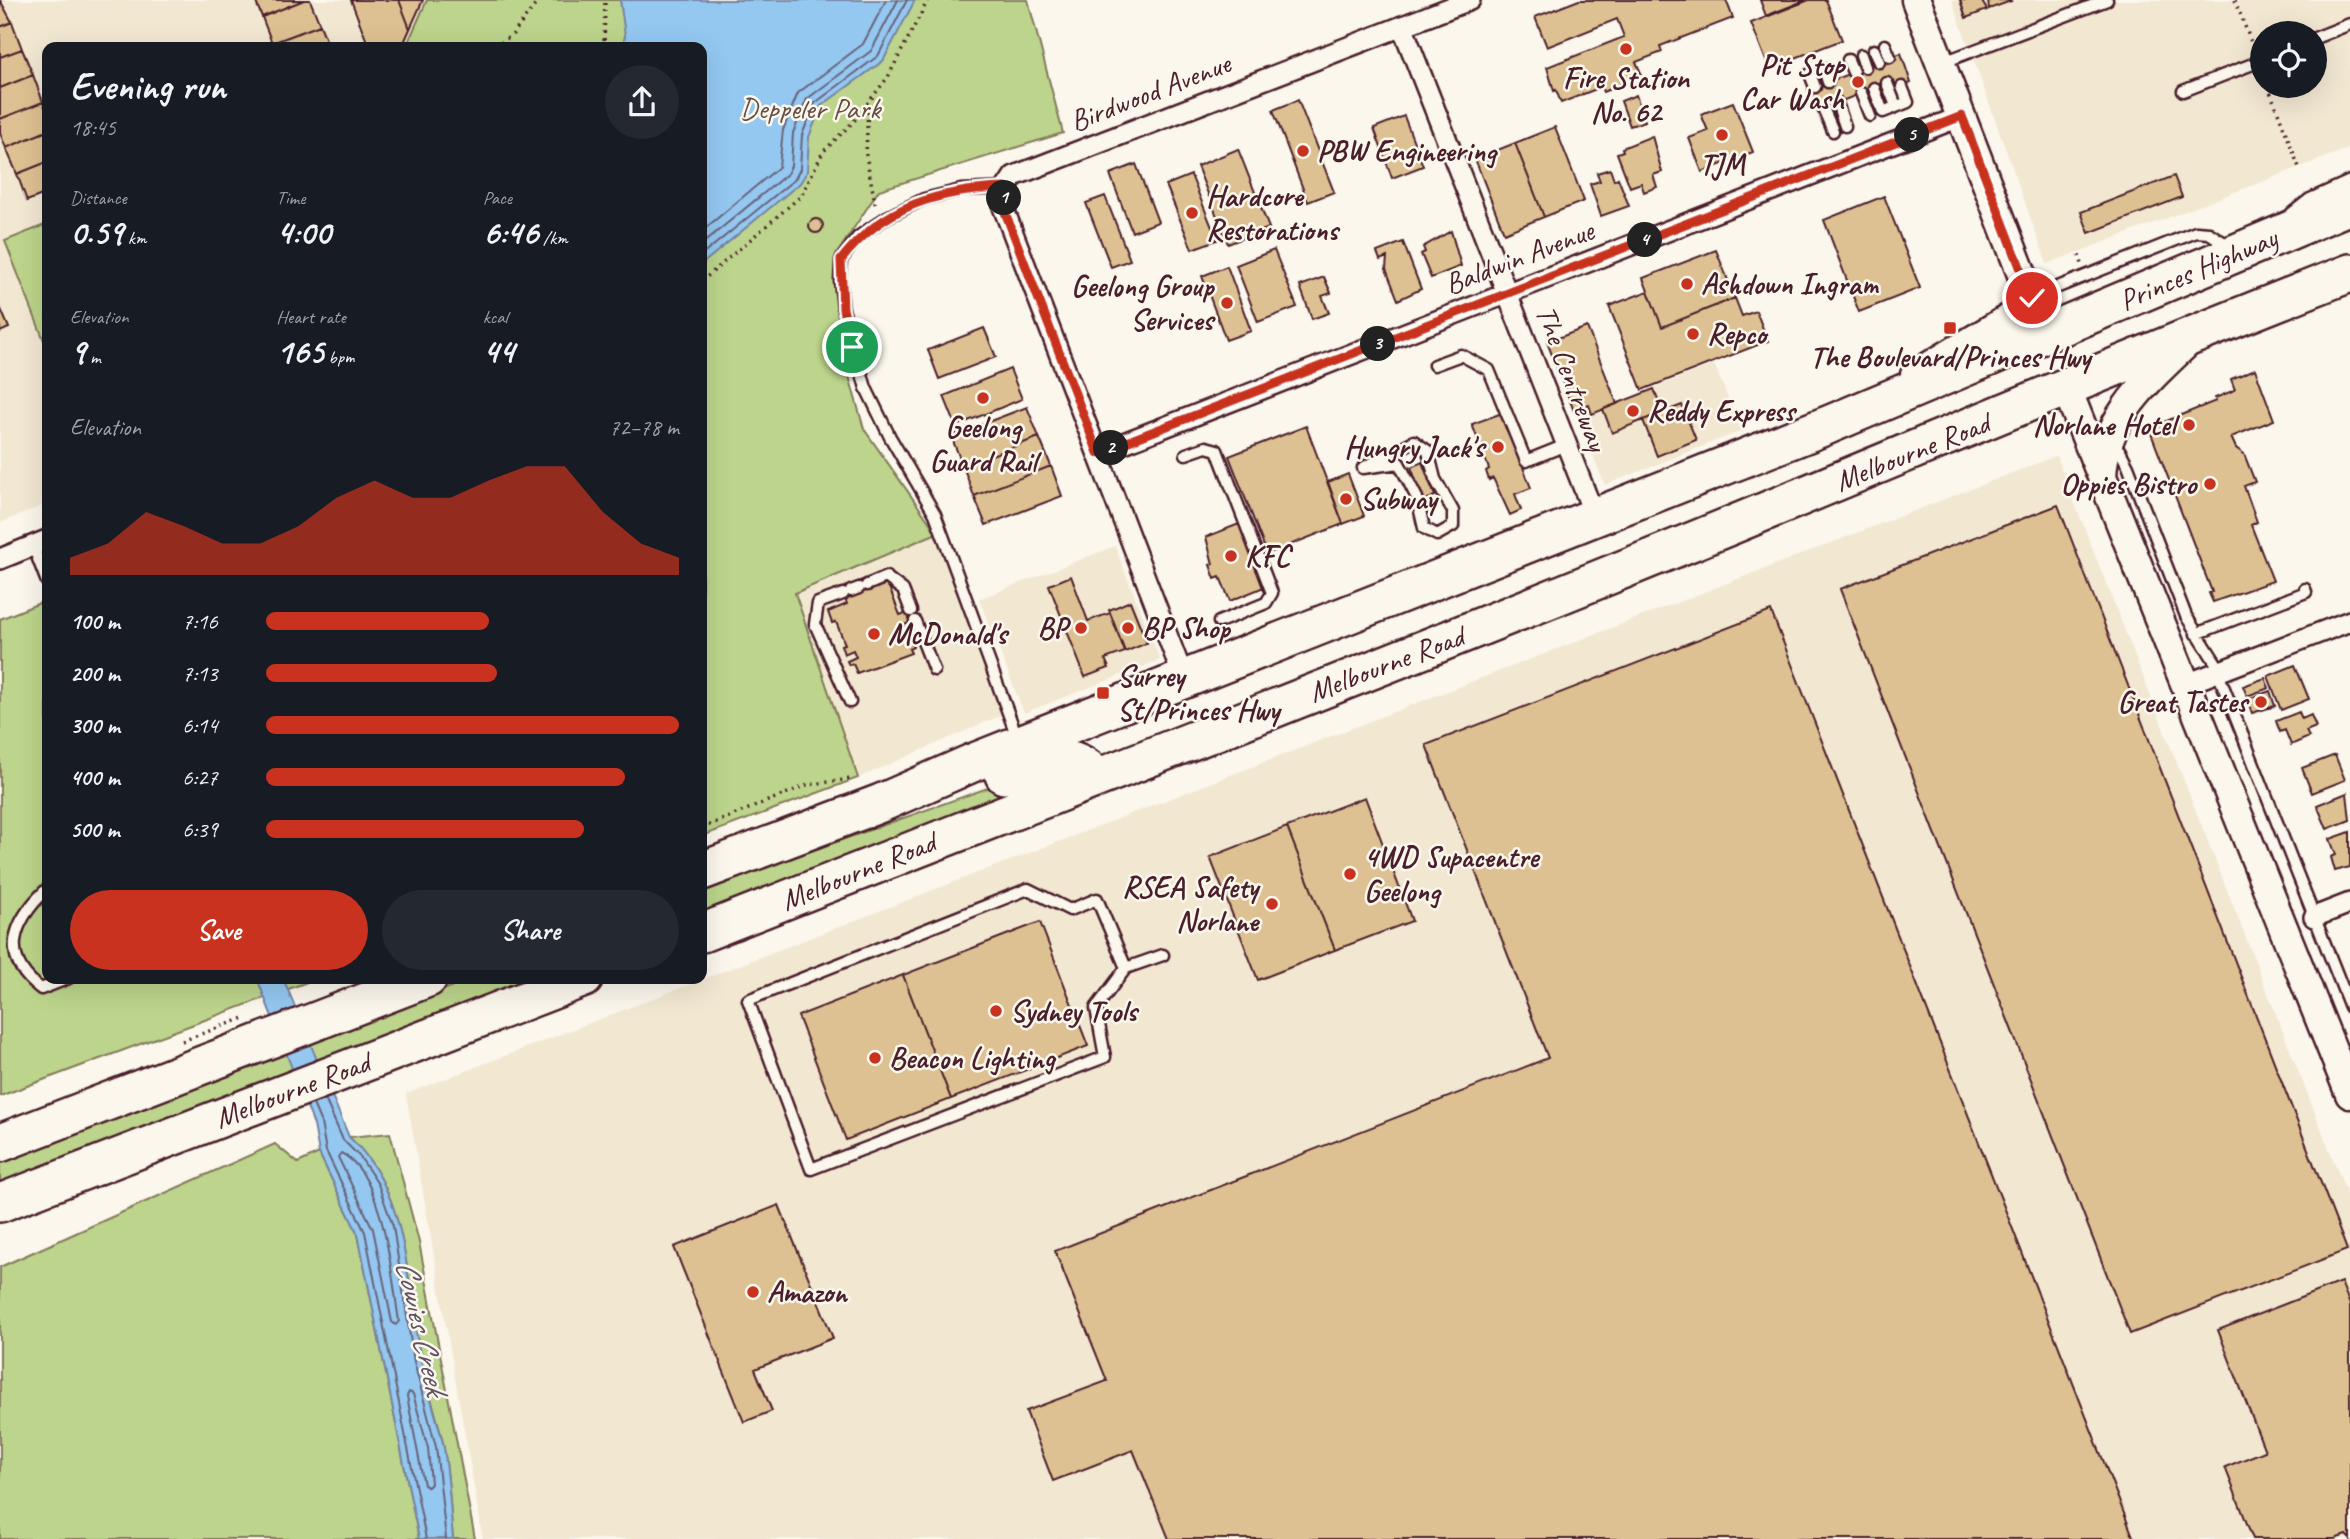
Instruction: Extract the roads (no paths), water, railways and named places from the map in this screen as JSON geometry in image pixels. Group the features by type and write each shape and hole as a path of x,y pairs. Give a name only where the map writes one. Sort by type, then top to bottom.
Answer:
{"highway":[{"name":"Princes Highway","path":"2045,334 2350,205"},
{"name":"Princes Highway","path":"2066,387 2350,273"},
{"name":"Melbourne Road","path":"707,869 881,803 1020,744 1856,413 2045,334"},
{"path":"2045,334 2066,387"},
{"name":"Melbourne Road","path":"707,931 1475,630 2066,387"},
{"path":"881,803 958,793 1056,758 1084,764 1097,777"},
{"name":"Melbourne Road","path":"0,1143 413,984"},
{"name":"Melbourne Road","path":"0,1203 568,984"}],"main road":[{"path":"1916,0 2045,334"},
{"path":"1856,413 2013,316 2032,298"},
{"path":"2102,477 2108,442 2130,399 2197,333"},
{"path":"2066,387 2350,1094"}],"street":[{"name":"Birdwood Avenue","path":"1006,188 1014,176 1470,0"},
{"name":"The Centreway","path":"1402,26 1595,517"},
{"name":"Baldwin Avenue","path":"1098,453 1962,116"},
{"path":"1006,188 1003,207 1184,679"},
{"path":"0,559 40,543"},
{"path":"2184,685 2350,621"},
{"path":"2314,917 2350,903"}],"lane":[{"path":"1941,63 2107,0"},
{"path":"2327,33 2350,24"},
{"path":"1885,45 1890,57"},
{"path":"1874,50 1879,62"},
{"path":"1861,55 1865,67"},
{"path":"1848,60 1853,72"},
{"path":"2183,91 2250,65"},
{"path":"1824,69 1828,82"},
{"path":"1810,74 1815,87"},
{"path":"1887,83 1896,106"},
{"path":"1874,88 1883,112 1908,102 1902,87"},
{"path":"1861,93 1870,116"},
{"path":"1837,103 1845,126"},
{"path":"1824,108 1833,131"},
{"path":"2032,298 2196,232 2214,235 2247,249 2302,204 2350,181"},
{"path":"1006,188 961,190 923,199 858,237 841,260 843,309 866,388 890,437 935,514 1020,744"},
{"path":"1434,365 1461,355 1489,370 1526,461 1566,445"},
{"path":"2082,426 2108,442 2124,458 2186,616 2211,652 2220,672 2350,1007"},
{"path":"1414,441 1428,451 1435,479 1453,511 1453,526 1437,535 1423,528 1417,498 1399,463 1363,467 1414,441"},
{"path":"1186,454 1206,447 1217,450 1272,593 1266,603 1219,622"},
{"path":"850,702 815,624 818,603 886,578 903,590 934,670"},
{"path":"2196,634 2306,592 2305,589"},
{"path":"1126,968 1097,899 1070,910 1028,889 748,1000 811,1169 1105,1057 1096,1008 1126,968 1163,956"},
{"path":"42,894 21,913 9,934 9,957 20,977 41,989 54,984"}],"water":[{"path":"620,0 915,0 883,61 821,106 809,137 807,172 800,183 707,260 707,42 624,42"},
{"name":"Cowies Creek","path":"259,984 285,984 349,1137 369,1160 384,1185 395,1212 408,1271 421,1360 443,1443 453,1539 419,1539 358,1234 319,1153 314,1125"}],"place":[{"name":"Fire Station No. 62","path":"1626,49"},
{"name":"Pit Stop Car Wash","path":"1858,82"},
{"name":"TJM","path":"1722,135"},
{"name":"PBW Engineering","path":"1303,151"},
{"name":"Hardcore Restorations","path":"1192,213"},
{"name":"Ashdown Ingram","path":"1687,284"},
{"name":"Geelong Group Services","path":"1227,303"},
{"name":"The Boulevard/Princes Hwy","path":"1950,328"},
{"name":"Repco","path":"1693,334"},
{"name":"Geelong Guard Rail","path":"983,398"},
{"name":"Reddy Express","path":"1633,411"},
{"name":"Norlane Hotel","path":"2189,425"},
{"name":"Hungry Jack's","path":"1498,447"},
{"name":"Oppies Bistro","path":"2210,484"},
{"name":"Subway","path":"1346,499"},
{"name":"KFC","path":"1231,556"},
{"name":"BP","path":"1081,628"},
{"name":"BP Shop","path":"1128,628"},
{"name":"McDonald's","path":"874,634"},
{"name":"Surrey St/Princes Hwy","path":"1103,693"},
{"name":"Great Tastes","path":"2261,702"},
{"name":"4WD Supacentre Geelong","path":"1350,874"},
{"name":"RSEA Safety Norlane","path":"1272,904"},
{"name":"Sydney Tools","path":"996,1011"},
{"name":"Beacon Lighting","path":"875,1058"},
{"name":"Amazon","path":"753,1292"}],"park label":[{"name":"Deppeler Park","path":"810,108"}]}
